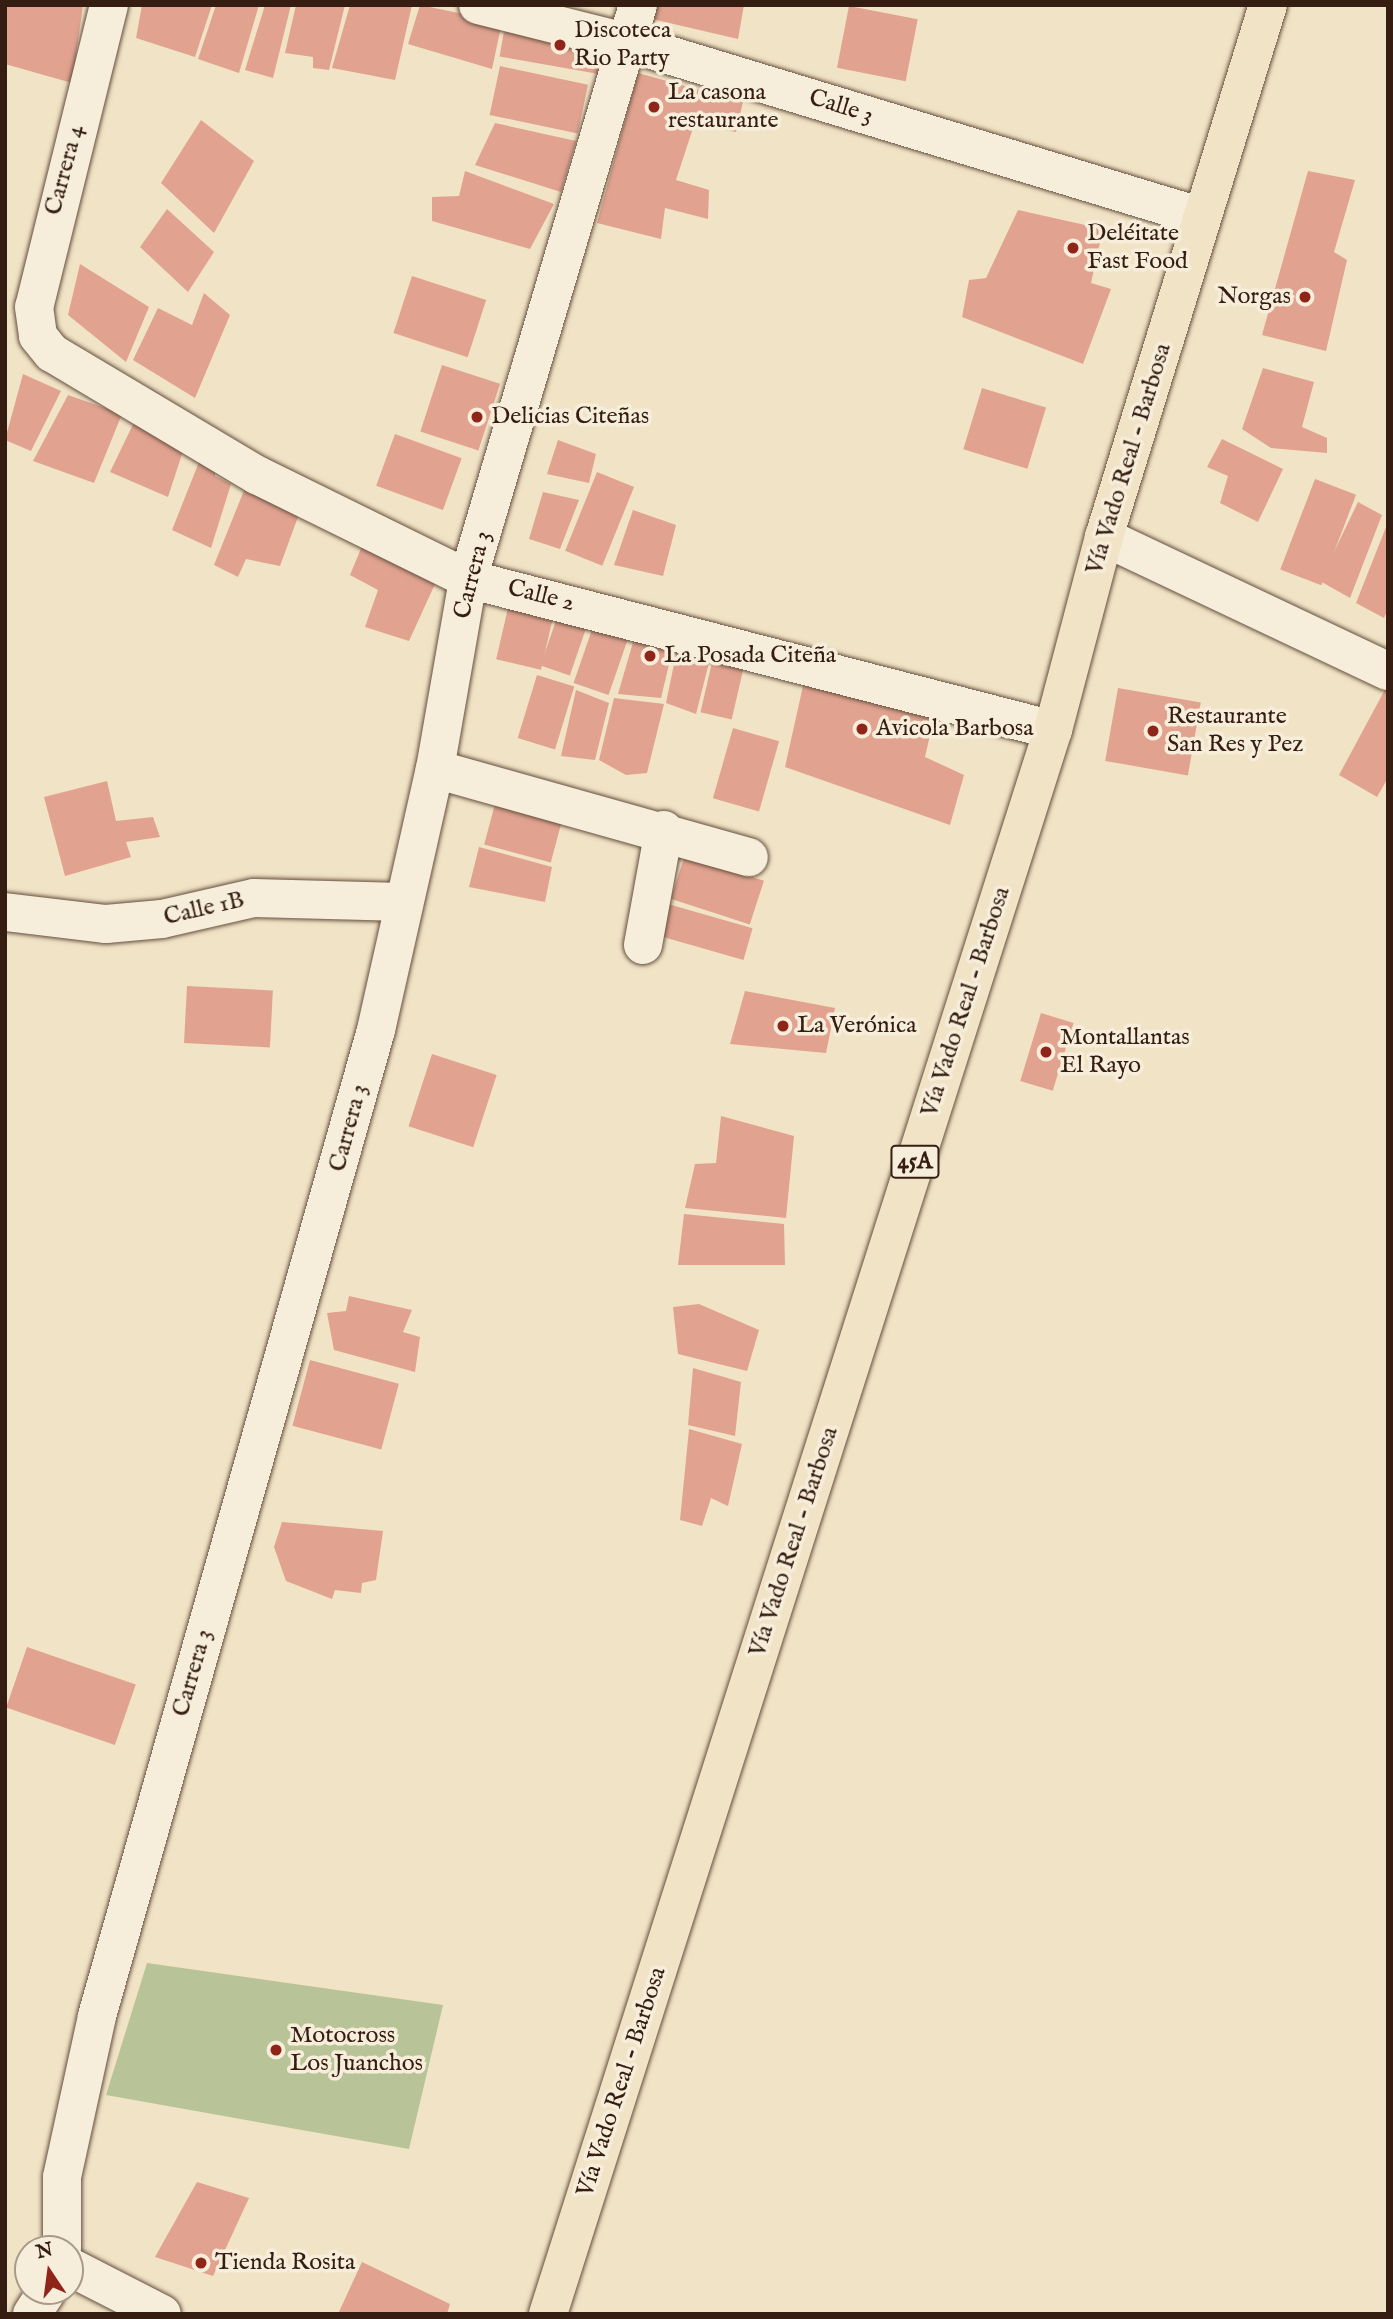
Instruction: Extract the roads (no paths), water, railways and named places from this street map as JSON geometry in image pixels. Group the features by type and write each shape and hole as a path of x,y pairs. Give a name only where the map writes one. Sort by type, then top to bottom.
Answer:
{"highway":[{"name":"Vía Vado Real - Barbosa","path":"548,2314 1053,730 1104,537 1268,5"}],"street":[{"name":"Carrera 4","path":"38,336 34,307 49,233 109,5"},
{"name":"Calle 3","path":"478,5 629,43 1202,217"},
{"name":"Carrera 3","path":"62,2235 62,2177 97,2016 336,1178 435,769 468,579 629,43 638,5"},
{"name":"Calle 2","path":"38,336 52,353 199,444 468,579 1053,730"},
{"path":"1104,537 1388,671"},
{"path":"435,769 664,830 748,857"},
{"path":"643,945 664,830"},
{"name":"Calle 1B","path":"5,912 106,924 162,919 254,898 404,902"},
{"path":"84,2274 162,2314"}],"place":[{"name":"Discoteca Rio Party","path":"560,45"},
{"name":"La casona restaurante","path":"654,107"},
{"name":"Deléitate Fast Food","path":"1073,248"},
{"name":"Norgas","path":"1305,297"},
{"name":"Delicias Citeñas","path":"477,417"},
{"name":"La Posada Citeña","path":"650,656"},
{"name":"Avicola Barbosa","path":"862,729"},
{"name":"Restaurante San Res y Pez","path":"1153,731"},
{"name":"La Verónica","path":"783,1026"},
{"name":"Montallantas El Rayo","path":"1046,1052"},
{"name":"Motocross Los Juanchos","path":"276,2050"},
{"name":"Tienda Rosita","path":"201,2263"}]}
